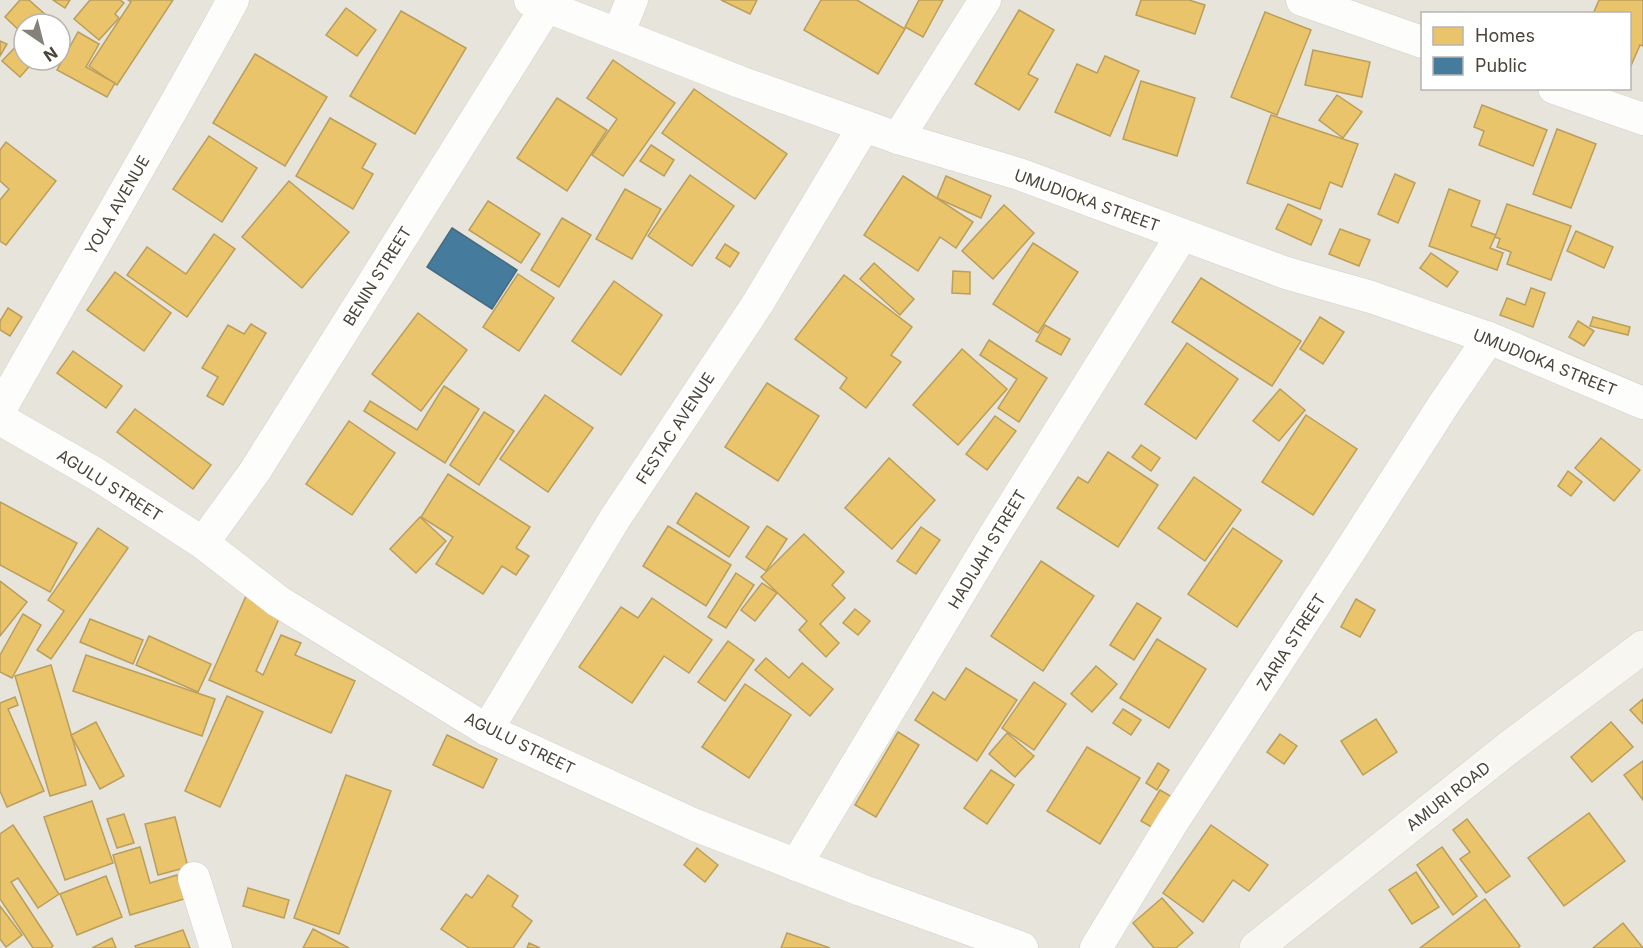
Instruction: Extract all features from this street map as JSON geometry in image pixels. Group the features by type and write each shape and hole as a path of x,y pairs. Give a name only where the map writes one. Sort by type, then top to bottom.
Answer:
{"main road":[{"name":"AMURI ROAD","path":"1256,948 1511,746 1643,647"}],"street":[{"name":"YOLA AVENUE","path":"0,410 233,0"},
{"path":"618,34 632,0"},
{"path":"898,138 985,0"},
{"path":"1302,0 1421,42"},
{"name":"UMUDIOKA STREET","path":"539,3 740,82 898,138 1018,174 1286,273 1371,297 1489,338 1643,403"},
{"name":"BENIN STREET","path":"203,543 255,471 539,3"},
{"path":"1560,90 1643,119"},
{"name":"FESTAC AVENUE","path":"487,730 614,520 758,303 864,126"},
{"name":"HADIJAH STREET","path":"796,865 997,531 1182,235"},
{"name":"ZARIA STREET","path":"1096,948 1172,823 1489,338"},
{"name":"AGULU STREET","path":"0,419 96,474 203,543 278,601 487,730 695,825 861,890 1022,948"},
{"path":"194,878 216,948"}],"shaded area":[{"path":"0,0 1643,0 1643,948 0,948"}],"building: Homes":[{"path":"20,0 29,0 42,12 12,12 12,24 5,17"},
{"path":"53,0 70,0 65,8"},
{"path":"90,0 120,0 124,3 115,14 119,18 99,40 74,19"},
{"path":"128,0 173,0 117,85 89,66 131,2"},
{"path":"721,0 757,0 750,14"},
{"path":"821,0 857,0 905,29 878,74 804,30"},
{"path":"919,0 943,0 923,37 905,27"},
{"path":"1141,0 1189,0 1205,5 1195,34 1136,15"},
{"path":"1599,0 1643,0 1643,46 1640,45 1631,66 1631,12 1594,12"},
{"path":"346,8 376,30 357,56 326,35"},
{"path":"1019,10 1054,30 1028,74 1038,79 1019,110 975,84"},
{"path":"401,11 466,48 415,134 350,96"},
{"path":"1265,12 1311,30 1277,115 1231,97"},
{"path":"78,32 99,44 86,67 115,83 107,97 61,72 72,72 72,43"},
{"path":"0,41 7,44 0,56"},
{"path":"1313,50 1370,62 1362,97 1305,85"},
{"path":"12,51 12,70 2,61"},
{"path":"255,54 327,97 285,166 213,123"},
{"path":"1105,56 1139,71 1110,136 1055,112 1077,64 1097,73"},
{"path":"613,60 675,103 623,176 592,155 617,119 587,98"},
{"path":"14,72 24,72 20,77"},
{"path":"1141,81 1195,98 1177,156 1123,139"},
{"path":"694,89 787,154 755,199 662,133"},
{"path":"1337,95 1362,112 1343,138 1319,120"},
{"path":"557,98 607,130 567,191 517,158"},
{"path":"1482,105 1547,130 1533,166 1479,145 1484,131 1474,127"},
{"path":"1271,115 1358,144 1342,187 1330,182 1320,209 1247,183"},
{"path":"330,118 376,144 362,168 373,174 353,209 296,176"},
{"path":"1557,129 1596,144 1571,208 1533,194"},
{"path":"209,136 257,168 222,222 173,189"},
{"path":"6,142 56,181 6,245 0,241 0,200 9,189 0,181 0,150"},
{"path":"651,145 674,160 664,176 640,161"},
{"path":"1395,174 1415,183 1398,223 1378,214"},
{"path":"690,175 734,206 692,266 648,236"},
{"path":"903,176 973,222 956,248 940,237 918,271 864,235"},
{"path":"946,176 991,196 981,218 937,198"},
{"path":"289,181 349,232 302,288 242,237"},
{"path":"625,189 661,209 632,259 596,239"},
{"path":"1449,189 1480,201 1471,226 1496,235 1490,248 1503,253 1497,270 1429,246"},
{"path":"488,201 540,234 521,263 469,230"},
{"path":"1288,204 1322,220 1311,245 1276,229"},
{"path":"1507,204 1571,226 1551,280 1507,264 1511,252 1497,247 1500,239 1495,237"},
{"path":"1004,205 1034,233 993,279 962,251"},
{"path":"562,218 591,235 559,287 531,270"},
{"path":"1340,229 1370,240 1359,266 1329,254"},
{"path":"1576,231 1613,247 1604,268 1567,251"},
{"path":"214,234 235,249 187,317 127,275 147,247 186,274"},
{"path":"1033,243 1078,272 1038,333 993,304"},
{"path":"725,244 739,253 730,267 716,258"},
{"path":"1431,253 1458,272 1447,287 1420,268"},
{"path":"874,263 914,299 900,315 860,279"},
{"path":"953,271 970,272 970,294 952,293"},
{"path":"115,272 171,313 144,351 87,310"},
{"path":"518,274 554,298 519,351 483,327"},
{"path":"844,275 912,327 891,355 901,362 866,408 840,388 847,378 795,339"},
{"path":"1201,278 1301,341 1272,386 1172,322"},
{"path":"614,281 662,315 621,375 572,341"},
{"path":"1531,288 1545,293 1533,327 1500,315 1507,298 1525,305"},
{"path":"8,308 22,317 10,336 0,330 0,321"},
{"path":"418,313 467,350 421,411 372,374"},
{"path":"1320,317 1344,332 1323,364 1300,349"},
{"path":"1593,317 1630,327 1628,335 1590,326"},
{"path":"1578,321 1594,331 1584,346 1569,337"},
{"path":"251,324 266,333 223,405 207,396 218,377 202,368 228,325 244,334"},
{"path":"1045,325 1070,339 1061,355 1036,341"},
{"path":"989,340 1047,378 1019,422 998,408 1017,379 980,355"},
{"path":"1187,343 1238,379 1196,439 1145,404"},
{"path":"962,349 1007,389 958,445 913,405"},
{"path":"73,351 122,386 106,408 57,373"},
{"path":"767,383 819,416 778,481 725,447"},
{"path":"444,386 479,409 445,463 364,411 370,401 417,430"},
{"path":"1280,389 1305,410 1279,441 1253,421"},
{"path":"545,395 593,428 548,492 500,459"},
{"path":"135,409 211,465 193,489 117,432"},
{"path":"484,412 514,431 479,485 450,465"},
{"path":"1306,415 1357,449 1313,515 1262,482"},
{"path":"995,416 1016,431 987,470 966,454"},
{"path":"349,421 395,453 352,515 306,484"},
{"path":"1601,438 1640,470 1614,501 1575,468"},
{"path":"1141,445 1160,458 1151,471 1132,457"},
{"path":"1108,452 1158,485 1118,547 1057,508 1078,477 1088,483"},
{"path":"889,458 935,500 892,549 845,508"},
{"path":"1568,471 1582,482 1571,496 1558,486"},
{"path":"448,474 530,527 516,548 529,556 516,575 502,566 483,594 436,564 453,537 421,517"},
{"path":"1194,477 1241,510 1205,561 1158,528"},
{"path":"696,493 749,527 729,557 677,523"},
{"path":"0,502 77,543 50,592 0,565"},
{"path":"420,517 446,541 416,573 390,549"},
{"path":"668,526 731,565 706,606 643,566"},
{"path":"767,526 787,539 766,571 746,557"},
{"path":"921,527 940,540 916,574 897,561"},
{"path":"98,528 128,548 51,659 37,650 64,611 48,600"},
{"path":"1233,528 1282,561 1237,627 1188,594"},
{"path":"804,534 844,572 832,585 845,598 820,624 839,643 826,657 799,630 807,621 761,577"},
{"path":"1041,561 1094,596 1043,671 991,636"},
{"path":"736,573 754,585 726,628 708,617"},
{"path":"0,581 27,602 0,636"},
{"path":"762,583 777,593 755,621 741,610"},
{"path":"246,596 282,612 256,671 263,675 281,635 301,643 295,655 355,681 331,733 209,680"},
{"path":"652,598 712,640 689,673 664,656 632,703 579,667 621,607 638,618"},
{"path":"1356,599 1375,610 1360,637 1341,627"},
{"path":"1137,603 1161,618 1134,660 1110,645"},
{"path":"855,609 870,621 858,635 843,623"},
{"path":"23,614 41,625 12,678 0,672 0,655"},
{"path":"90,619 143,640 133,664 80,642"},
{"path":"149,636 211,664 198,692 136,665"},
{"path":"1157,639 1206,669 1169,728 1120,698"},
{"path":"728,641 754,660 725,701 698,682"},
{"path":"86,655 215,699 202,736 73,691"},
{"path":"766,658 789,678 802,663 833,689 810,716 755,670"},
{"path":"51,665 86,785 50,796 15,676"},
{"path":"1096,666 1117,684 1092,712 1071,694"},
{"path":"966,668 1017,700 977,761 915,720 933,692 945,700"},
{"path":"1034,682 1066,704 1034,750 1002,728"},
{"path":"745,684 791,715 749,778 702,747"},
{"path":"227,696 263,712 220,807 185,791"},
{"path":"15,697 18,705 8,709 44,791 7,807 0,791 0,703"},
{"path":"1643,699 1643,724 1630,710"},
{"path":"1123,709 1141,720 1131,735 1113,723"},
{"path":"1376,719 1397,752 1363,775 1341,741"},
{"path":"96,722 124,776 100,789 71,735"},
{"path":"1611,722 1633,747 1592,782 1571,757"},
{"path":"898,732 919,745 876,817 855,805"},
{"path":"1007,733 1034,756 1015,777 989,754"},
{"path":"1280,734 1297,746 1284,764 1267,752"},
{"path":"447,735 497,759 483,788 433,765"},
{"path":"1087,747 1140,778 1100,844 1047,811"},
{"path":"1643,761 1643,800 1624,775"},
{"path":"1158,763 1169,770 1157,790 1146,783"},
{"path":"991,770 1014,785 987,824 964,808"},
{"path":"346,775 391,791 339,934 294,918"},
{"path":"1160,790 1174,798 1155,829 1141,821"},
{"path":"92,801 113,863 65,880 44,817"},
{"path":"1589,813 1625,861 1564,906 1528,858"},
{"path":"124,814 134,843 117,848 107,819"},
{"path":"175,817 188,867 158,875 145,824"},
{"path":"1467,819 1510,876 1486,893 1460,859 1470,852 1453,830"},
{"path":"13,825 59,894 38,908 18,878 11,882 53,946 51,948 33,948 0,899 0,834"},
{"path":"1211,825 1268,865 1249,891 1233,880 1203,922 1163,893"},
{"path":"140,847 150,883 177,875 184,899 130,915 113,855"},
{"path":"1442,847 1477,896 1453,915 1417,865"},
{"path":"697,848 718,865 705,882 684,865"},
{"path":"1416,872 1439,907 1412,924 1389,890"},
{"path":"488,875 518,896 512,906 532,921 513,948 469,948 441,929 466,894 472,898"},
{"path":"106,876 122,917 77,935 60,894"},
{"path":"248,888 289,900 284,918 243,906"},
{"path":"1162,898 1193,933 1176,948 1154,948 1133,923"},
{"path":"1485,899 1520,946 1518,948 1420,948"},
{"path":"0,906 22,935 6,947 0,939"},
{"path":"1623,923 1643,948 1593,948"},
{"path":"313,929 349,948 303,948"},
{"path":"183,930 190,948 136,948 135,946"},
{"path":"787,933 830,948 781,948"},
{"path":"112,938 116,948 92,948"},
{"path":"529,943 540,948 527,948"}],"building: Public":[{"path":"452,228 517,270 492,309 427,267"}]}
